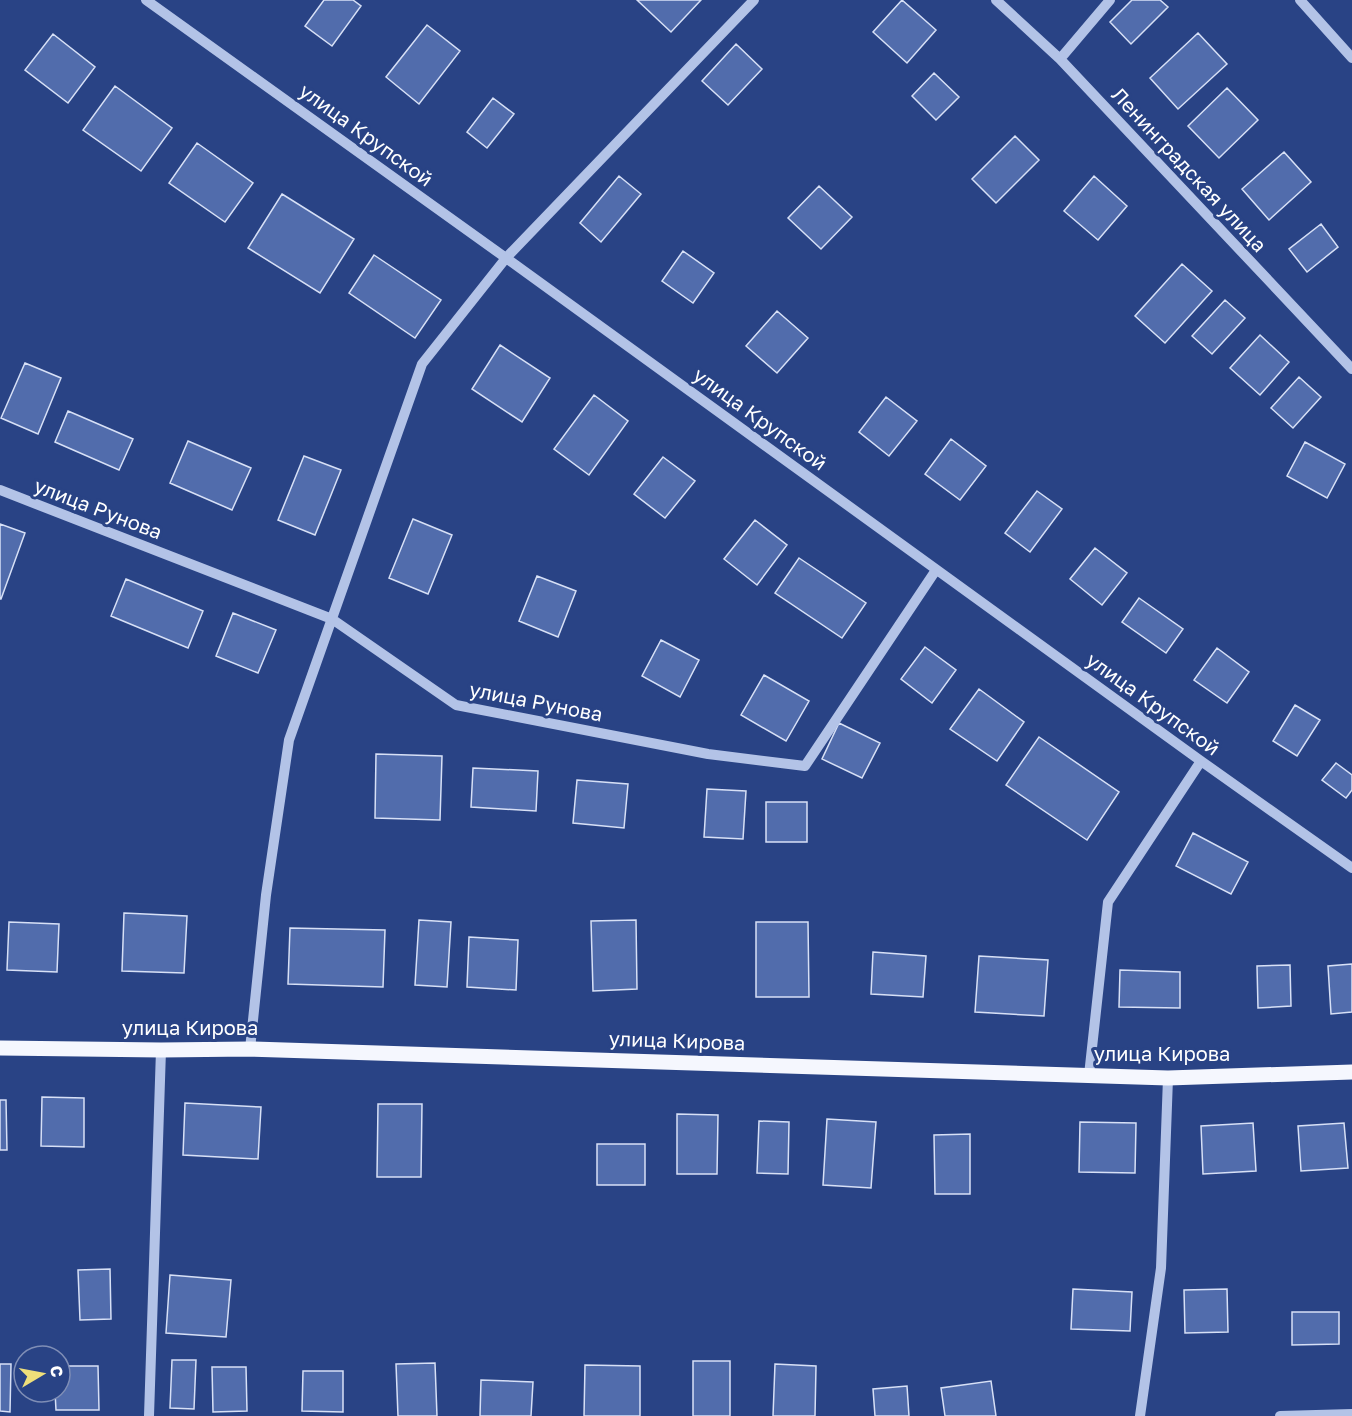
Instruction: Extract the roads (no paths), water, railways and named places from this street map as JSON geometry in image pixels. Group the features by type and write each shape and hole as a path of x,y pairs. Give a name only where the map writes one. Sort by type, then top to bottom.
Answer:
{"main road":[{"name":"улица Кирова","path":"0,1048 250,1049 1168,1078 1352,1072"}],"street":[{"name":"улица Крупской","path":"146,0 1352,868"},
{"path":"250,1049 266,895 289,740 423,364 506,258 754,0"},
{"name":"Ленинградская улица","path":"996,0 1060,59 1352,369"},
{"path":"1060,59 1110,0"},
{"path":"1300,0 1352,58"},
{"name":"улица Рунова","path":"0,490 332,619 456,705 708,754 805,766 936,570"},
{"path":"1089,1075 1108,902 1201,761"},
{"path":"149,1416 161,1050"},
{"path":"1140,1416 1161,1268 1168,1078"},
{"path":"1280,1416 1352,1414"}]}
